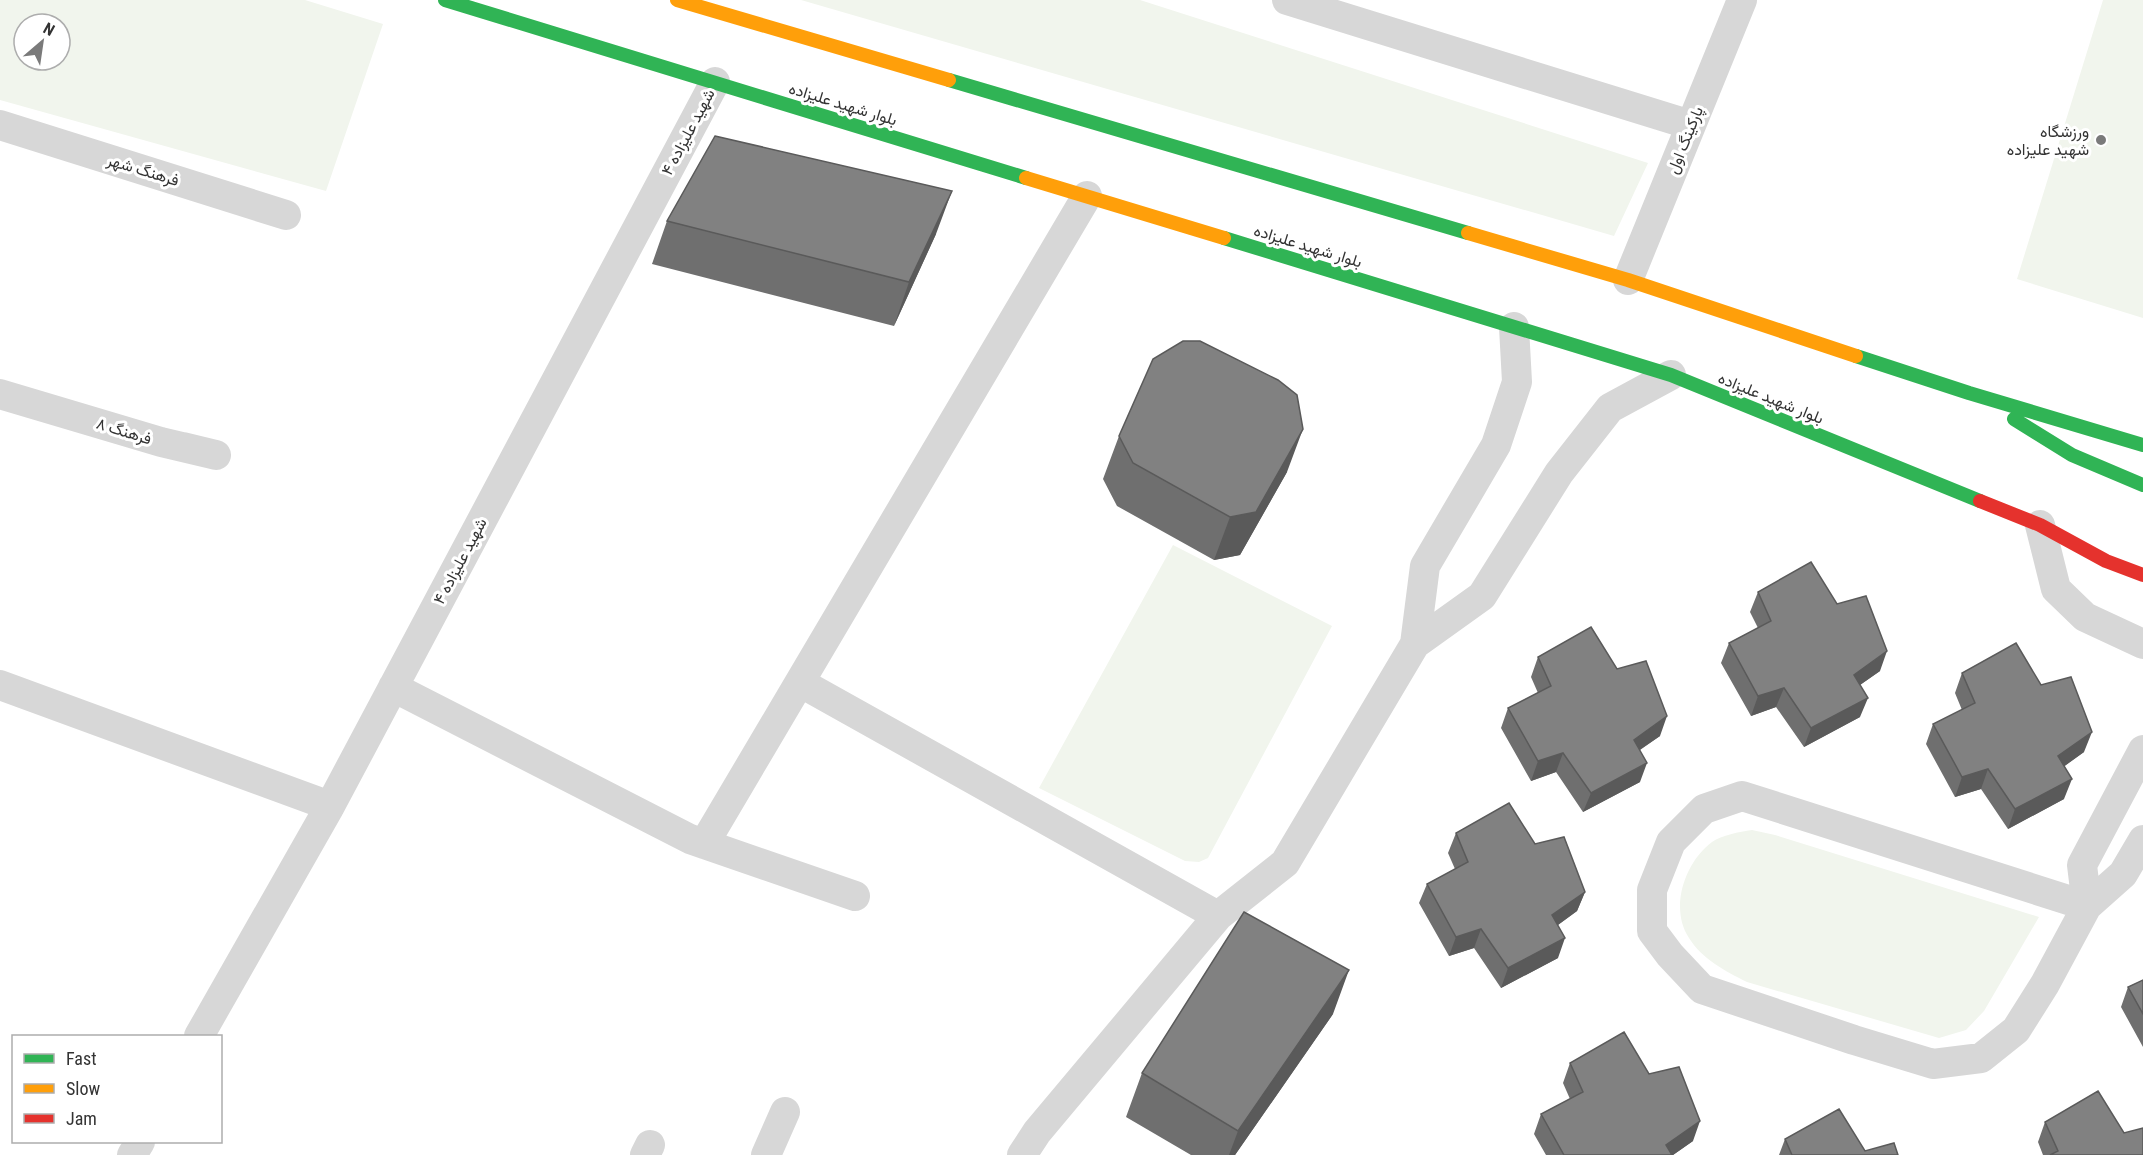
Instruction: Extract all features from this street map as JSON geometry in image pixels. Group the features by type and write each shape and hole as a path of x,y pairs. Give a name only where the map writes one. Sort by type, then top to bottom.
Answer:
{"main road":[{"name":"بلوار شهید علیزاده","path":"445,0 1671,375 2040,525 2106,561 2143,575"},
{"path":"677,0 1628,280 1969,393 2143,445"},
{"path":"1969,393 2072,455 2143,485"},
{"path":"2040,525 2109,545"}],"street":[{"path":"1287,0 1691,125"},
{"name":"پارکینگ اول","path":"1628,280 1742,0"},
{"name":"شهید علیزاده ۴","path":"201,1035 330,806 715,82"},
{"name":"فرهنگ شهر","path":"0,125 286,215"},
{"path":"704,844 1087,196"},
{"path":"1022,1155 1037,1132 1218,916 1285,863 1415,644 1425,566 1496,445 1517,382 1514,327"},
{"path":"1415,644 1482,596 1559,473 1610,408 1671,375"},
{"name":"فرهنگ ۸","path":"0,394 201,452"},
{"path":"2040,525 2056,589 2085,617 2139,647"},
{"path":"801,683 1218,916"},
{"path":"0,685 330,806"},
{"path":"393,687 690,839 855,896"},
{"path":"2087,906 2082,865 2143,750"},
{"path":"2087,906 1742,796 1704,809 1671,842 1652,890 1652,931 1670,955 1702,989 1934,1064 1981,1058 2016,1030 2045,984 2087,906 2124,874 2143,840"},
{"path":"766,1155 785,1113"}],"shaded area":[{"path":"0,0 305,0 383,24 326,191 0,100"},
{"path":"801,0 1140,0 1648,163 1614,236"},
{"name":"ورزشگاه شهید علیزاده","path":"2103,0 2143,0 2143,318 2017,279"},
{"path":"1173,545 1332,626 1208,858 1199,862 1185,861 1039,788"},
{"path":"1752,830 1775,835 2039,917 1984,1011 1966,1030 1939,1038 1747,982 1715,964 1694,945 1683,926 1680,900 1688,873 1702,851 1721,837"}],"building":[{"path":"715,136 952,191 909,282 667,221"},
{"path":"1183,341 1200,341 1278,380 1297,395 1303,429 1256,512 1230,517 1133,463 1119,436 1153,359"},
{"path":"1811,562 1837,604 1866,596 1887,651 1854,675 1868,698 1811,728 1784,688 1758,696 1729,643 1771,621 1758,592"},
{"path":"1591,627 1617,669 1646,661 1667,716 1634,740 1647,763 1591,793 1563,753 1538,761 1508,708 1551,686 1538,657"},
{"path":"2016,643 2041,685 2071,677 2092,732 2058,756 2072,779 2015,809 1988,769 1962,777 1933,724 1975,703 1962,673"},
{"path":"1509,803 1535,844 1564,837 1585,892 1552,915 1565,938 1508,968 1481,929 1456,937 1427,884 1468,862 1456,833"},
{"path":"1244,912 1349,970 1238,1131 1142,1073"},
{"path":"2143,980 2143,1014 2128,987"},
{"path":"1624,1032 1649,1074 1679,1067 1700,1121 1666,1145 1672,1155 1564,1155 1541,1114 1583,1092 1570,1063"},
{"path":"2098,1091 2124,1133 2143,1128 2143,1155 2050,1155 2058,1151 2045,1122"},
{"path":"1839,1109 1865,1151 1894,1143 1898,1155 1792,1155 1785,1139"}],"traffic: fast":[{"path":"445,0 1026,178"},
{"path":"949,80 1468,233"},
{"path":"1224,238 1671,375 1980,501"},
{"path":"1856,356 1969,393 2143,445"},
{"path":"2014,419 2072,455 2143,485"}],"traffic: slow":[{"path":"677,0 949,80"},
{"path":"1026,178 1224,238"},
{"path":"1468,233 1628,280 1856,356"}],"traffic: jam":[{"path":"1980,501 2040,525 2106,561 2143,575"}],"place":[{"name":"ورزشگاه شهید علیزاده","path":"2101,140"}]}
